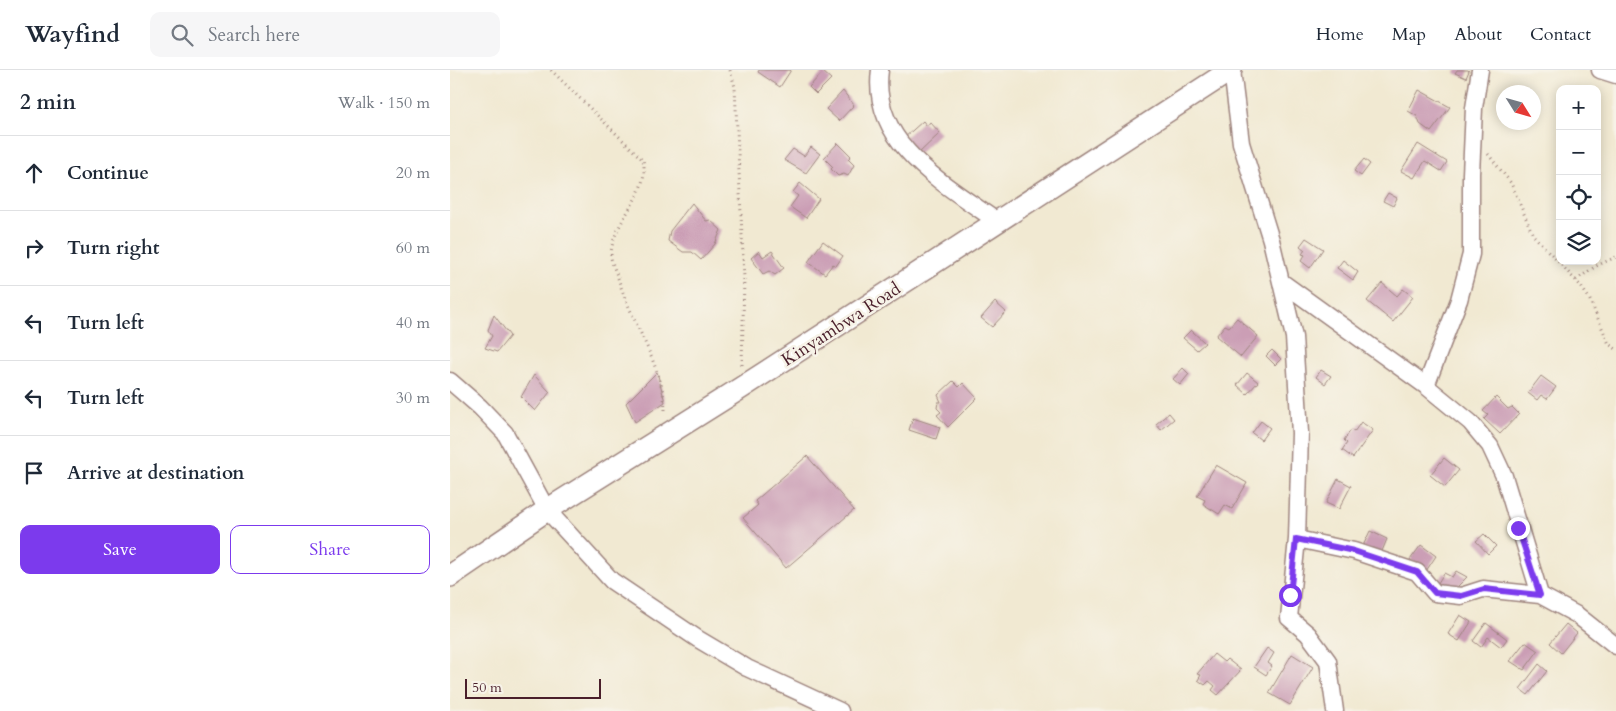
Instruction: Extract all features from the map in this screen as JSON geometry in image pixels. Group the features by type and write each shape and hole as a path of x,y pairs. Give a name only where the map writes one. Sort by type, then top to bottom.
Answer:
{"street":[{"path":"880,70 879,94 889,127 904,148 935,177 998,222"},
{"name":"Kinyambwa Road","path":"450,576 547,510 741,388 1232,70"},
{"path":"1232,70 1240,143 1283,283 1294,337 1300,433 1296,539 1289,618 1308,634 1328,661 1335,711"},
{"path":"1426,386 1459,300 1471,254 1470,182 1474,136 1474,108 1480,70"},
{"path":"1600,70 1616,75"},
{"path":"1283,283 1426,386 1470,422 1490,446 1504,476 1540,595"},
{"path":"450,381 480,407 504,433 547,510 605,574 641,603 747,668 840,711"},
{"path":"1296,539 1354,551 1417,572 1435,593 1461,596 1484,589 1540,595 1577,615 1616,646"}],"path":[{"path":"551,70 643,160 646,173 641,188 619,228 611,256 636,325 663,390 665,402 664,437"},
{"path":"730,70 735,87 744,278 741,388"},
{"path":"1474,136 1511,183 1532,235 1576,280 1589,298 1609,344 1616,349"},
{"path":"1576,280 1596,266 1616,257"}],"building":[{"path":"759,70 791,70 780,87 758,72"},
{"path":"1457,70 1468,70 1466,78 1455,73"},
{"path":"823,72 831,79 816,94 809,87"},
{"path":"1419,90 1450,107 1431,132 1420,124 1417,116 1408,111"},
{"path":"843,91 854,105 839,121 826,109"},
{"path":"923,121 927,126 930,122 940,133 918,154 904,138"},
{"path":"838,143 851,156 848,159 854,165 848,176 844,174 838,176 831,169 833,167 824,158"},
{"path":"1418,144 1447,162 1441,171 1425,161 1414,178 1401,171"},
{"path":"811,147 820,154 806,173 784,160 793,149 804,156"},
{"path":"1364,159 1370,164 1361,176 1354,171"},
{"path":"800,183 819,199 806,218 790,207 798,196 793,192"},
{"path":"1388,193 1397,198 1393,206 1383,201"},
{"path":"692,203 706,221 710,220 721,230 715,244 701,260 692,252 683,252 668,241 670,231"},
{"path":"1306,238 1323,249 1310,268 1301,261 1305,255 1302,254 1305,250 1300,246"},
{"path":"823,241 843,256 836,266 833,264 825,274 808,262"},
{"path":"759,251 763,257 772,251 784,268 775,275 769,271 763,274 751,258"},
{"path":"1343,260 1358,272 1353,280 1337,268"},
{"path":"1382,283 1397,296 1403,289 1413,297 1393,322 1367,301"},
{"path":"995,302 1006,312 992,327 981,318"},
{"path":"494,315 510,336 497,352 485,348 492,336 488,330"},
{"path":"1237,318 1258,336 1241,357 1216,336 1225,325 1229,327"},
{"path":"1191,330 1205,343 1197,350 1183,338"},
{"path":"1272,350 1281,359 1275,365 1266,356"},
{"path":"1183,368 1189,374 1180,385 1173,379"},
{"path":"1321,370 1331,376 1325,384 1316,377"},
{"path":"657,372 665,402 635,422 626,403"},
{"path":"1247,373 1258,382 1247,394 1237,385"},
{"path":"534,375 550,392 535,411 521,397"},
{"path":"1541,376 1556,387 1547,399 1541,395 1537,400 1528,393"},
{"path":"953,381 959,387 963,383 977,398 948,427 937,415 941,412 937,408 938,402 941,402 938,395"},
{"path":"1496,397 1508,409 1512,407 1519,414 1500,434 1484,419 1488,415 1483,411"},
{"path":"1169,413 1174,419 1161,430 1156,424"},
{"path":"913,418 940,427 936,439 909,430"},
{"path":"1261,421 1270,428 1261,440 1252,433"},
{"path":"1361,422 1373,430 1353,458 1342,450 1347,443 1344,440 1351,430 1354,432"},
{"path":"807,456 854,510 786,568 743,518 758,505 755,501"},
{"path":"1444,458 1459,470 1445,487 1430,475"},
{"path":"1216,465 1247,483 1232,509 1225,505 1219,514 1203,504 1205,500 1197,496"},
{"path":"1338,479 1351,486 1339,509 1326,503"},
{"path":"1370,531 1387,539 1380,556 1362,548"},
{"path":"1484,534 1496,546 1488,554 1476,541"},
{"path":"1421,545 1436,556 1426,571 1410,560"},
{"path":"1456,571 1467,577 1453,591 1438,583 1444,573 1452,577"},
{"path":"1460,615 1471,622 1459,641 1448,634"},
{"path":"1486,623 1507,639 1501,647 1488,637 1481,647 1473,641"},
{"path":"1566,624 1577,633 1561,653 1550,643"},
{"path":"1525,642 1538,651 1524,670 1510,661"},
{"path":"1267,648 1274,653 1268,663 1272,666 1266,675 1254,667"},
{"path":"1214,654 1224,662 1227,659 1241,670 1218,695 1212,690 1215,686 1209,681 1205,685 1198,680 1201,675 1197,674"},
{"path":"1292,654 1313,667 1290,705 1269,693"},
{"path":"1539,664 1547,671 1528,695 1520,689"}],"route":[{"path":"1290,595 1296,539 1319,542 1354,551 1417,572 1435,593 1461,596 1484,589 1540,595 1518,528"}]}
